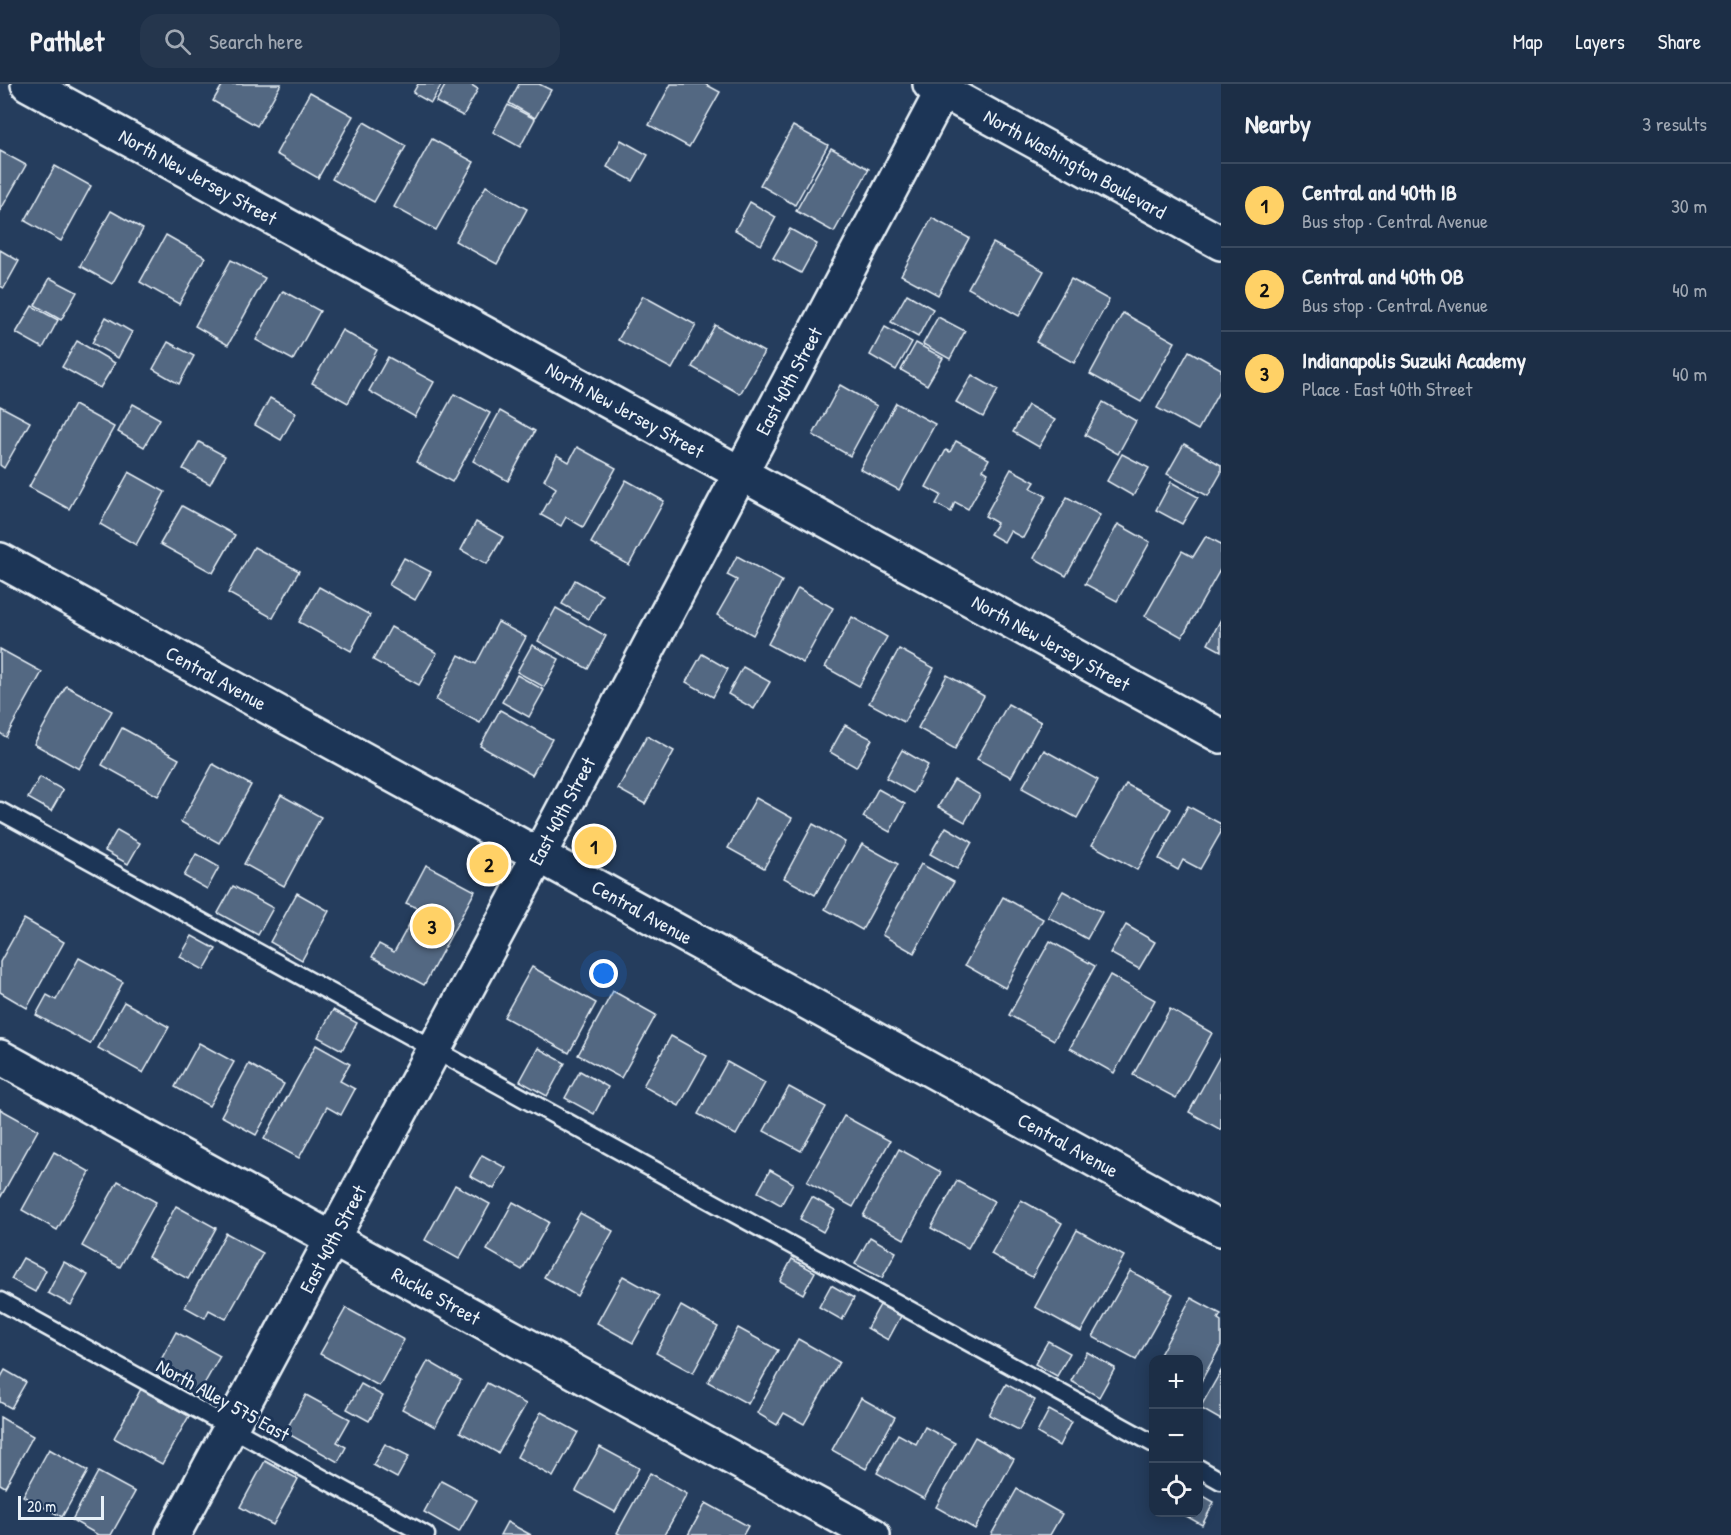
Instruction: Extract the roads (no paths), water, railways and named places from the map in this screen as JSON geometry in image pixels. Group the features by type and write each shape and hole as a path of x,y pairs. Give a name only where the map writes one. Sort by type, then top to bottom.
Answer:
{"street":[{"name":"North New Jersey Street","path":"28,84 1221,736"},
{"name":"East 40th Street","path":"173,1535 539,855 741,473 939,86"},
{"name":"North Washington Boulevard","path":"939,86 1221,243"},
{"name":"Central Avenue","path":"0,560 1221,1229"},
{"name":"Ruckle Street","path":"0,1057 873,1535"}],"lane":[{"path":"0,812 435,1048 1149,1441"},
{"name":"North Alley 575 East","path":"0,1301 426,1535"},
{"path":"1203,1471 1221,1480"}],"place":[{"name":"Central and 40th IB","path":"594,846"},
{"name":"Central and 40th OB","path":"489,864"},
{"name":"Indianapolis Suzuki Academy","path":"432,926"}]}
